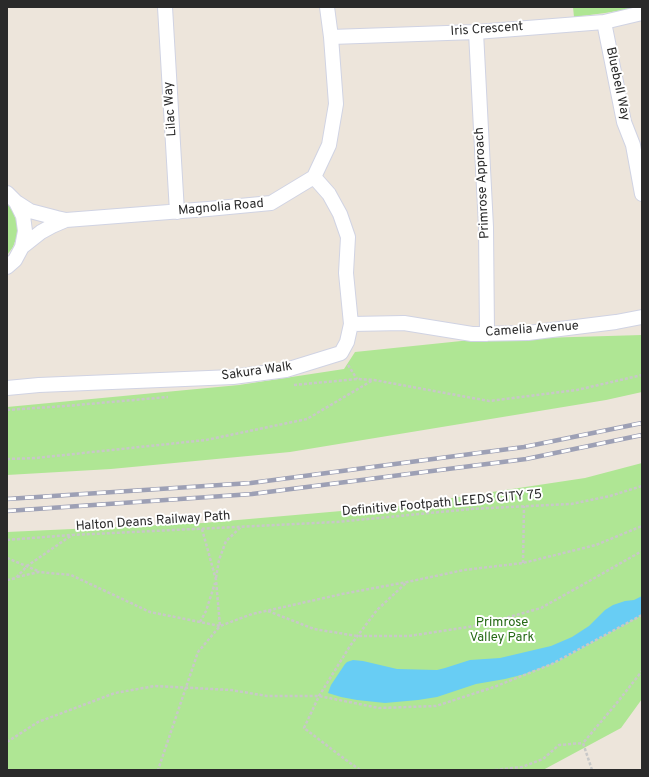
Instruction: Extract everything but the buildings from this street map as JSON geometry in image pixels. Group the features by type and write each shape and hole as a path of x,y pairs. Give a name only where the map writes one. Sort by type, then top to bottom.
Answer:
{"street":[{"name":"Lilac Way","path":"164,7 177,212"},
{"path":"314,177 330,145 336,104 331,37 327,7"},
{"name":"Iris Crescent","path":"331,37 476,32 604,22 642,13"},
{"name":"Bluebell Way","path":"604,22 624,122 637,146 642,194"},
{"name":"Primrose Approach","path":"476,32 486,227 487,334"},
{"name":"Magnolia Road","path":"11,198 30,211 66,220 177,212 271,203 314,177"},
{"name":"Sakura Walk","path":"7,388 233,377 286,370 341,353 347,342 351,324 346,273 348,237 340,214 329,194 314,177"},
{"name":"Magnolia Road","path":"7,267 15,260 22,247 25,231 23,216 11,198"},
{"name":"Magnolia Road","path":"22,247 41,232 66,220"},
{"name":"Camelia Avenue","path":"351,324 404,323 472,334 487,334 528,333 616,322 642,317"}],"path":[{"path":"7,459 36,458 206,440 307,419 374,380 489,401 577,390 642,375"},
{"name":"Definitive Footpath LEEDS CITY 75","path":"242,526 337,522 471,509 571,504 610,496 642,486"},
{"path":"523,563 524,506"},
{"path":"200,622 212,596 219,560 226,541 242,526"},
{"name":"Halton Deans Railway Path","path":"16,578 27,566 72,535 115,534 242,526"},
{"path":"158,770 198,652 220,626 252,614 342,594 464,570 523,563 596,545 642,526"},
{"path":"202,529 216,580 220,626"},
{"path":"7,540 72,535"},
{"path":"268,611 314,629 357,636 409,636 482,625 541,608 642,551"},
{"path":"7,558 39,572"},
{"path":"7,580 39,572 71,575 150,612 220,626"},
{"path":"360,770 304,728 320,696 357,636 377,610 407,582"},
{"path":"7,742 38,722 115,693 155,686 231,690 267,696 320,696 379,708 436,706 494,687 552,664 642,615"},
{"path":"496,770 522,767 543,759 559,745 583,743 642,671"},
{"path":"583,743 592,770"}],"green space":[{"path":"573,7 641,7 574,17"},
{"path":"7,203 13,212 17,223 17,236 13,247 7,255"},
{"path":"642,335 642,392 606,400 290,452 111,469 7,475 7,407 239,385 344,369 355,352 471,340"},
{"name":"Primrose Valley Park","path":"642,463 642,699 621,728 543,770 7,770 7,532 203,523 399,506 585,478"}],"water":[{"path":"642,596 642,615 559,661 525,674 476,684 437,697 418,700 385,703 357,700 328,693 331,685 345,664 353,660 397,669 437,670 470,660 500,658 551,646 572,637 589,626 605,610 613,605 634,600"}],"railway":[{"path":"7,499 251,483 524,447 642,423"},
{"path":"7,511 252,494 526,459 642,435"}]}
